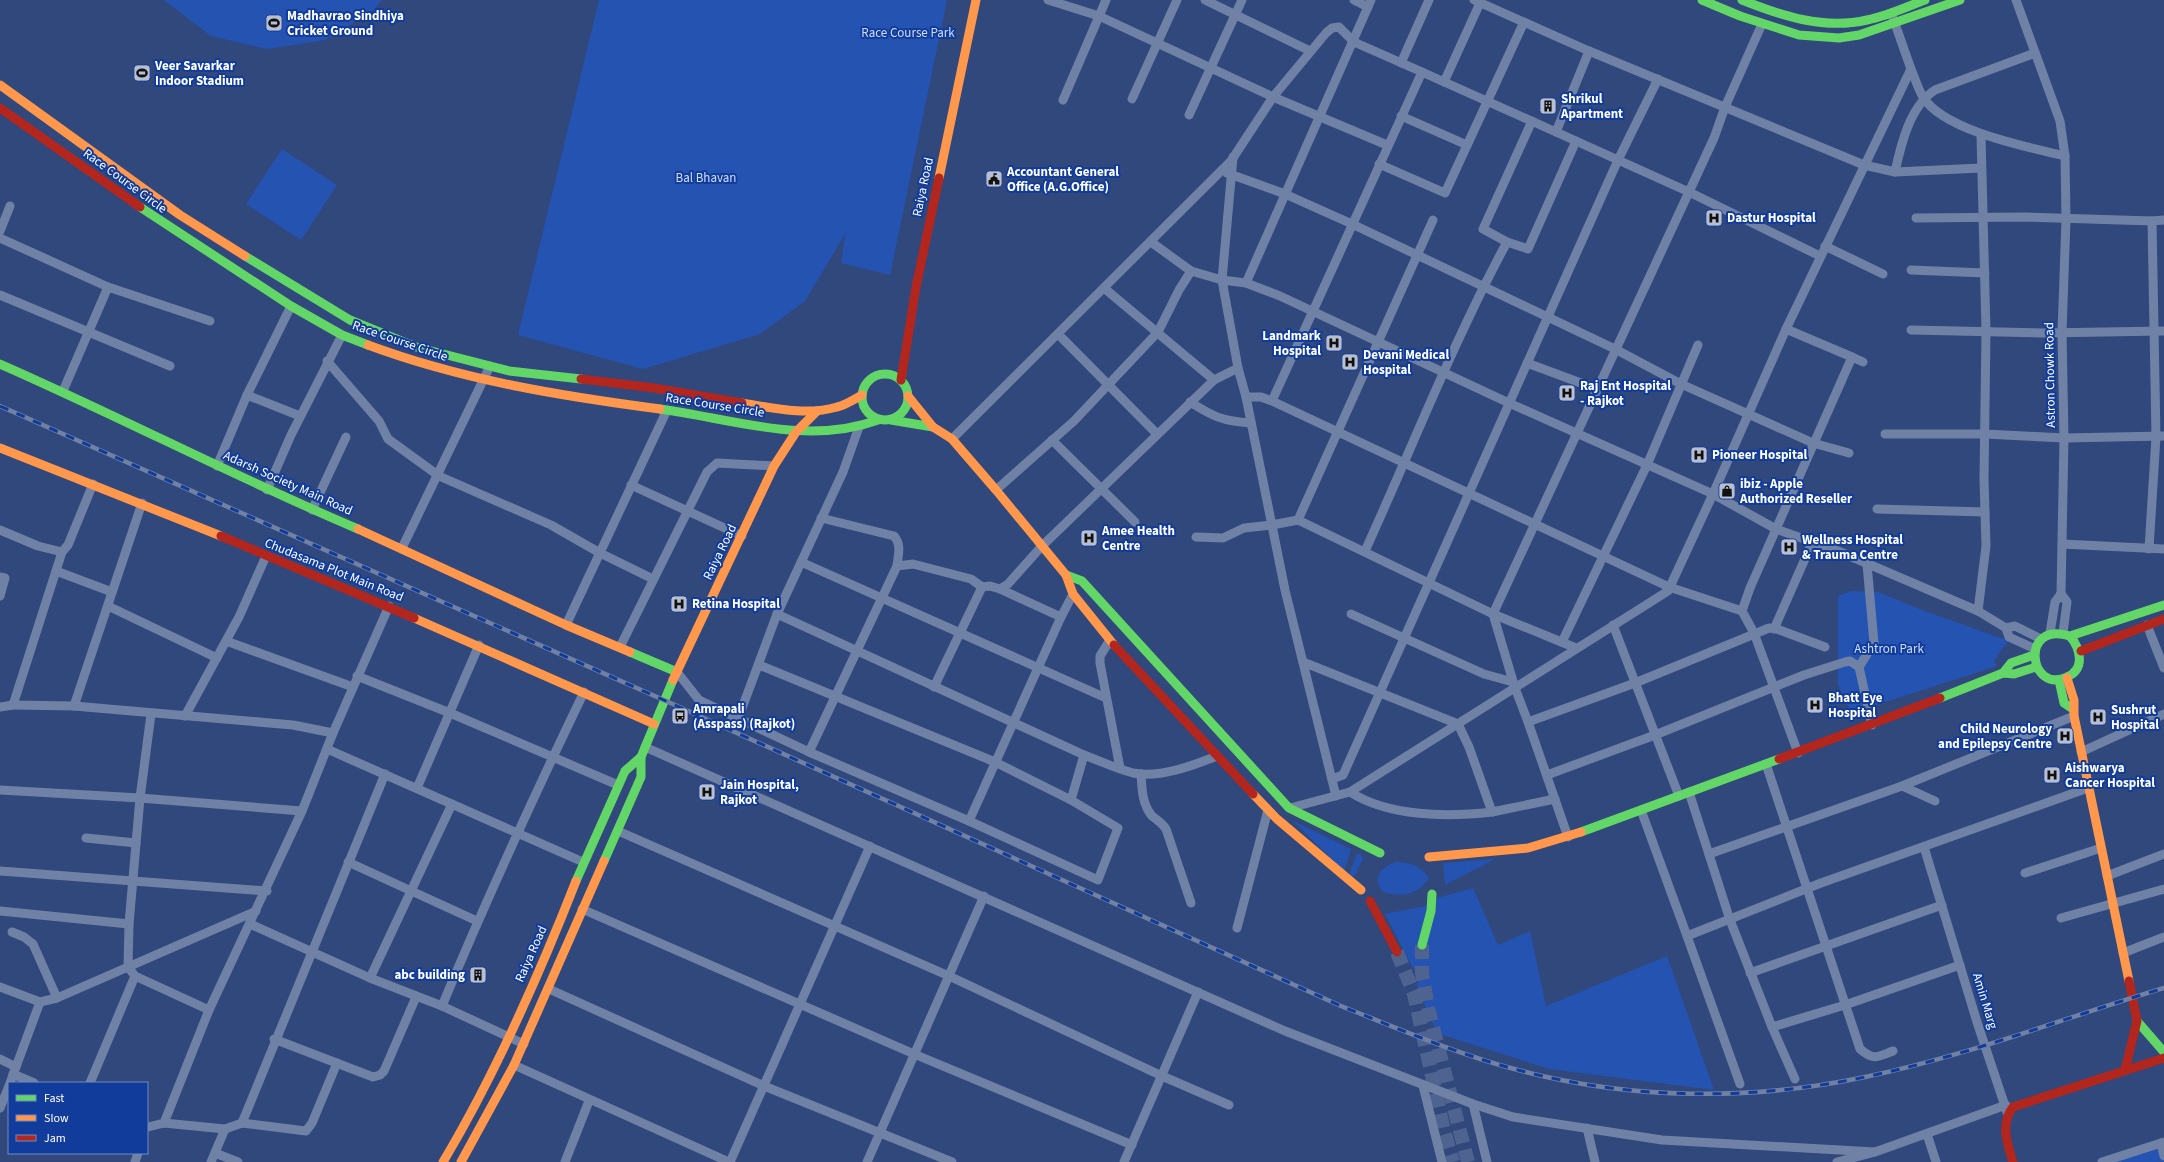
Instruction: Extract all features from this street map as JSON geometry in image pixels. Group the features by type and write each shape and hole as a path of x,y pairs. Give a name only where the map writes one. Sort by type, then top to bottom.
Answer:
{"main road":[{"name":"Raiya Road","path":"901,380 916,287 976,0"},
{"path":"1702,0 1762,24 1799,35 1839,38 1859,35 1895,24 1960,0"},
{"path":"1747,1 1791,17 1830,25 1858,22 1920,1"},
{"name":"Race Course Circle","path":"0,85 180,215 350,320 416,347 509,371 654,388 790,411 817,411 838,407 862,395"},
{"name":"Race Course Circle","path":"0,108 172,230 292,306 342,335 414,362 484,380 570,397 666,410 796,432 823,432 859,427 878,420"},
{"name":"Adarsh Society Main Road","path":"0,364 63,391 267,490 402,548 566,625 677,672"},
{"path":"891,420 901,414 907,406 908,396 906,388 901,380 886,374 875,376 866,384 862,395 863,404 868,413 878,420 891,420 933,427"},
{"path":"908,396 933,427 952,439 996,490 1041,547 1066,575 1073,594 1110,640 1276,819 1361,890"},
{"name":"Raiya Road","path":"461,1162 524,1044 641,777 641,757 654,724 774,466 796,432 817,411"},
{"name":"Chudasama Plot Main Road","path":"0,448 142,503 389,606 654,724"},
{"path":"1066,575 1082,581 1087,586 1289,808 1380,853"},
{"path":"2067,635 2078,645 2080,651 2078,667 2063,679 2046,677 2036,667 2034,652 2041,639 2050,633 2067,635 2164,605"},
{"path":"2080,651 2164,619"},
{"path":"2003,673 2011,663 2034,652"},
{"path":"1429,857 1528,848 1568,837 1798,753 2003,673 2014,674 2036,667"},
{"path":"2063,679 2074,700 2073,713 2137,1021 2125,1070"},
{"name":"Raiya Road","path":"443,1162 476,1106 509,1036 551,945 583,862 625,771 641,757"},
{"path":"1422,945 1432,911 1432,894"},
{"path":"1370,901 1397,952"},
{"path":"2137,1021 2164,1052"},
{"path":"2006,1108 2164,1058"},
{"name":"Amin Marg","path":"2006,1108 2006,1125 2010,1130 2019,1162"},
{"path":"2006,1125 2004,1132 2012,1162"}],"street":[{"path":"1048,0 1099,16 1273,97 1322,116 1387,145"},
{"path":"1063,100 1106,0"},
{"path":"1132,99 1159,43 1176,0"},
{"path":"1205,0 1310,51"},
{"path":"1189,115 1242,0"},
{"path":"1246,283 1285,194 1322,116 1370,3 1354,0"},
{"path":"1401,63 1429,0"},
{"name":"Astron Chowk Road","path":"2016,0 2060,121 2065,156 2066,220 2062,332 2064,438 2061,594"},
{"path":"1444,82 1477,1 1589,51 1864,165 1895,172 1981,168"},
{"path":"1920,1 1921,15"},
{"path":"1891,12 1923,98 1944,116 1981,135 2065,156"},
{"path":"1379,164 1445,193 1486,101 1524,22"},
{"path":"1568,837 1514,685 1493,614 1714,138 1725,107 1762,24"},
{"path":"952,439 1221,171 1234,157 1273,97 1310,51 1332,28 1339,26 1354,42 1689,192 1820,256"},
{"path":"1556,132 1589,51"},
{"path":"1895,172 1902,143 1923,98 1935,90 2035,53"},
{"path":"1289,808 1350,792 1458,724 1514,685 1668,591 1786,329 1911,69"},
{"path":"1272,401 1387,145 1422,72"},
{"path":"1332,779 1343,775 1618,160 1658,79"},
{"path":"1401,116 1467,145"},
{"path":"1532,122 1483,229 1507,242 1528,249 1576,141"},
{"path":"1978,611 1986,546 1984,512 1986,331 1981,135"},
{"path":"1234,157 1222,280 1238,368 1246,397 1285,590 1336,796"},
{"path":"1221,171 1285,194 1352,224 1416,256 1615,349 1681,384 1813,443 1849,453"},
{"path":"0,231 10,206"},
{"path":"1916,218 2025,217 2066,220 2152,222 2164,220"},
{"path":"1298,520 1433,220"},
{"path":"2149,549 2160,436 2153,332 2152,222"},
{"path":"0,238 108,287 210,321"},
{"path":"1151,242 1191,271 1222,280 1246,283 1280,296 1312,312 1713,494 1776,529 1867,564 1978,611 2006,628 2009,637 2034,652"},
{"path":"1365,551 1483,287 1507,242"},
{"path":"1825,246 1882,274"},
{"path":"1911,270 1985,273"},
{"path":"996,490 1074,421 1158,332 1179,290 1191,271"},
{"path":"63,391 108,287"},
{"path":"1104,288 1214,380"},
{"path":"0,295 170,366"},
{"path":"217,466 247,395 292,306"},
{"path":"1786,329 1863,362"},
{"path":"1911,330 2062,332 2164,331"},
{"path":"1058,334 1157,434"},
{"path":"267,490 300,416 327,361 342,335"},
{"path":"1562,642 1647,464 1698,345"},
{"path":"1742,611 1750,588 1852,357"},
{"path":"327,361 379,421 388,439 439,476 551,525 600,553 653,579"},
{"path":"1527,363 1597,389"},
{"path":"402,548 439,476 490,366"},
{"path":"1000,589 1008,584 1041,547 1190,402 1214,380 1238,368"},
{"path":"247,395 300,416"},
{"path":"1246,397 1261,397 1272,401 1669,587 1742,611 1754,633 1775,686 1798,753"},
{"path":"1190,402 1216,418 1230,422 1251,423"},
{"path":"566,625 666,410"},
{"path":"738,719 777,614 843,472 859,427"},
{"path":"1885,434 1985,434 2064,438 2160,436"},
{"path":"312,510 346,437"},
{"path":"1052,440 1135,522"},
{"path":"620,647 707,472 717,463 774,466"},
{"path":"13,705 62,552 68,545 93,484"},
{"path":"631,485 742,536"},
{"path":"2154,492 2164,492"},
{"path":"74,706 142,503"},
{"path":"1877,509 1984,512"},
{"path":"808,752 897,566 899,546 898,541 894,536 821,518"},
{"path":"1196,537 1223,538 1244,528 1298,520 1493,614 1576,648"},
{"path":"0,530 38,546 62,552"},
{"path":"1774,629 1812,543"},
{"path":"2062,544 2164,549"},
{"path":"185,716 239,617 266,556"},
{"path":"801,562 1038,666 1106,698"},
{"path":"897,566 913,564 971,580 982,587 990,586 1000,589 1061,617"},
{"path":"1859,667 1874,643 1867,564"},
{"path":"56,571 112,592"},
{"path":"0,577 5,578 0,596"},
{"path":"934,687 982,587"},
{"path":"969,821 1014,723 1038,666 1073,594"},
{"path":"2050,633 2055,602 2061,594 2067,602 2067,635"},
{"path":"108,606 216,658"},
{"path":"164,1122 209,1010 266,891 302,811 357,676 389,606"},
{"path":"777,614 1084,755 1120,768 1141,774 1184,769 1217,756"},
{"path":"1351,614 1484,674 1514,685"},
{"path":"1613,625 1679,796"},
{"path":"2147,625 2164,668"},
{"path":"2006,628 2015,626 2041,639"},
{"path":"1528,722 1635,683 1769,628 1825,647"},
{"path":"226,640 353,687"},
{"path":"1110,640 1100,656 1106,698 1120,768"},
{"path":"417,788 478,645"},
{"path":"1547,775 1655,735 1775,686 1850,661 1859,667 1872,725"},
{"path":"1303,662 1379,694 1458,724 1469,747 1492,812"},
{"path":"677,672 699,700 808,752 969,821 1098,880 1118,828 1071,800 995,762 759,665"},
{"path":"357,676 450,713 618,786"},
{"path":"442,1006 477,921 517,832 584,692"},
{"path":"0,707 13,705 74,706 151,714 293,725 333,733"},
{"path":"1709,854 1902,786 2073,713"},
{"path":"151,714 140,798 129,924 128,967 135,976 209,1010"},
{"path":"2081,752 2164,714"},
{"path":"645,747 984,896 1285,1031 1423,1086 1473,1104 1513,1117 1662,1140 1875,1152"},
{"path":"327,748 583,862"},
{"path":"1071,800 1084,755"},
{"path":"1766,764 1860,1049 1871,1057 1875,1058 1893,1051"},
{"path":"242,1123 274,1039 385,774"},
{"path":"1141,774 1144,803 1153,816 1160,821 1166,829 1191,903"},
{"path":"1902,786 1935,801"},
{"path":"1687,936 1808,888 2088,788"},
{"path":"0,790 140,798 302,811"},
{"path":"1350,792 1369,803 1431,815 1465,815 1492,812 1555,799"},
{"path":"1690,792 1730,920 1772,1027 1795,1079"},
{"path":"370,978 452,804"},
{"path":"1237,928 1268,810"},
{"path":"1641,810 1740,1084"},
{"path":"618,830 949,976 1162,1076 1229,1105"},
{"path":"86,838 136,843"},
{"path":"514,1065 589,1101 729,1162 801,1004 870,846"},
{"name":"Amin Marg","path":"1924,847 1984,1046 2006,1108"},
{"path":"2025,872 2101,848"},
{"path":"2107,876 2164,854"},
{"path":"348,862 477,921"},
{"path":"0,871 266,891"},
{"path":"2061,918 2164,889"},
{"path":"867,1162 984,896"},
{"path":"1750,973 1942,905"},
{"path":"582,909 914,1054 1132,1145"},
{"path":"0,987 40,1002 57,998 256,910"},
{"path":"0,911 129,924"},
{"path":"250,924 311,950 370,978 442,1006 524,1044"},
{"path":"12,932 24,937 33,944 57,998"},
{"path":"2123,953 2164,937"},
{"path":"1772,1027 1845,1005 1960,965"},
{"path":"90,1082 135,976"},
{"path":"549,988 764,1086 879,1134 952,1162"},
{"path":"1124,1162 1198,992"},
{"path":"274,1039 373,1077 380,1075 384,1071 416,997"},
{"path":"12,1077 40,1002"},
{"path":"0,1059 12,1077 30,1082"},
{"path":"148,1127 164,1122 225,1129 242,1123 306,1131 312,1123 337,1063"},
{"path":"0,1108 2,1098 8,1085"},
{"path":"1423,1086 1442,1162"},
{"path":"565,1162 589,1101"},
{"path":"1473,1104 1487,1162"},
{"path":"1841,1162 2006,1108"},
{"path":"1587,1128 1595,1162"},
{"path":"211,1162 225,1129"},
{"path":"1927,1134 1936,1162"},
{"path":"2102,1162 2162,1143 2164,1156"},
{"path":"215,1153 238,1162"}],"green space":[{"name":"Madhavrao Sindhiya Cricket Ground","path":"164,0 382,0 374,10 325,40 267,49 211,36"},
{"name":"Bal Bhavan","path":"599,0 947,0 890,275 841,263 846,227 844,236 805,301 760,334 643,369 518,335"},
{"path":"282,149 337,185 301,240 246,204"},
{"name":"Ashtron Park","path":"1851,591 1878,592 1922,610 2009,641 1994,661 1997,666 1851,713 1838,685 1838,596"},
{"path":"1293,821 1351,849 1344,871"},
{"path":"1357,854 1361,854 1363,859 1354,877 1349,874"},
{"path":"1495,859 1445,885 1443,863"},
{"path":"1396,862 1406,863 1418,867 1429,878 1414,892 1409,894 1390,894 1383,892 1379,887 1379,874 1386,867"},
{"path":"1473,888 1498,945 1530,931 1546,1006 1667,956 1714,1090 1549,1069 1437,1033 1417,987 1418,978 1385,914 1430,905 1433,899"},
{"path":"2161,1143 2164,1162 2102,1162"}],"tunnel":[{"path":"1422,945 1422,974 1429,1012 1468,1162"},
{"path":"1397,952 1414,994 1444,1131 1453,1162"}],"railway":[{"path":"0,406 675,705 1341,1006 1450,1049 1495,1064 1561,1080 1647,1092 1691,1094 1779,1090 1822,1085 1865,1077 1941,1058 1978,1048 2164,988"}],"traffic: fast":[{"path":"1702,0 1740,16 1799,35 1839,38 1859,35 1960,0"},
{"path":"1742,0 1803,20 1835,23 1851,23 1867,20 1889,14 1925,0"},
{"path":"140,207 291,306 342,335 368,345"},
{"path":"245,256 350,320 416,347 509,371 581,379"},
{"path":"0,364 268,489 358,529"},
{"path":"881,374 889,374 898,378 904,384 908,397 904,410 898,416 889,420 881,420 872,416 866,410 862,401 862,393 866,384 872,378 881,374"},
{"path":"660,409 742,424 797,431 824,431 851,427 878,420"},
{"path":"891,420 933,427"},
{"path":"1066,575 1082,581 1289,808 1380,853"},
{"path":"2070,636 2074,641 2078,652 2079,664 2077,669 2067,677 2054,680 2044,676 2038,668 2035,657 2037,647 2043,638 2054,634 2070,636 2164,605"},
{"path":"630,652 677,672"},
{"path":"2003,673 2011,663 2034,655"},
{"path":"1940,698 2003,673 2014,674 2036,667"},
{"path":"604,861 641,777 641,757 673,680"},
{"path":"2059,680 2064,703 2073,709"},
{"path":"576,881 625,771 641,757"},
{"path":"1581,832 1779,759"},
{"path":"1422,945 1431,911 1432,894"},
{"path":"2137,1021 2164,1052"}],"traffic: slow":[{"path":"939,178 976,0"},
{"path":"0,85 180,215 245,256"},
{"path":"368,345 439,368 512,385 660,409"},
{"path":"742,403 778,409 813,411 825,410 840,406 862,395"},
{"path":"908,396 933,427 952,439 996,490 1066,575 1073,594 1114,645"},
{"path":"673,680 774,466 796,432 817,411"},
{"path":"0,448 221,536"},
{"path":"358,529 566,625 630,652"},
{"path":"414,618 654,724"},
{"path":"2067,678 2074,700 2074,716 2129,981"},
{"path":"1253,794 1277,819 1361,890"},
{"path":"1429,857 1528,848 1581,832"},
{"path":"461,1162 514,1065 604,861"},
{"path":"443,1162 498,1060 547,953 576,881"}],"traffic: jam":[{"path":"0,108 140,207"},
{"path":"901,380 916,287 939,178"},
{"path":"581,379 654,388 742,403"},
{"path":"221,536 414,618"},
{"path":"2081,651 2164,619"},
{"path":"1114,645 1253,794"},
{"path":"1779,759 1940,698"},
{"path":"1370,901 1397,952"},
{"path":"2125,1070 2137,1021 2129,981"},
{"path":"2013,1162 2006,1134 2007,1120 2013,1107 2164,1058"}],"place":[{"name":"Madhavrao Sindhiya Cricket Ground","path":"274,23"},
{"name":"Veer Savarkar Indoor Stadium","path":"142,73"},
{"name":"Shrikul Apartment","path":"1548,106"},
{"name":"Accountant General Office (A.G.Office)","path":"994,179"},
{"name":"Dastur Hospital","path":"1714,218"},
{"name":"Landmark Hospital","path":"1334,343"},
{"name":"Devani Medical Hospital","path":"1350,362"},
{"name":"Raj Ent Hospital - Rajkot","path":"1567,393"},
{"name":"Pioneer Hospital","path":"1699,455"},
{"name":"ibiz - Apple Authorized Reseller","path":"1727,491"},
{"name":"Amee Health Centre","path":"1089,538"},
{"name":"Wellness Hospital & Trauma Centre","path":"1789,547"},
{"name":"Retina Hospital","path":"679,604"},
{"name":"Bhatt Eye Hospital","path":"1815,705"},
{"name":"Amrapali (Asspass) (Rajkot)","path":"680,716"},
{"name":"Sushrut Hospital","path":"2098,717"},
{"name":"Child Neurology and Epilepsy Centre","path":"2065,736"},
{"name":"Aishwarya Cancer Hospital","path":"2052,775"},
{"name":"Jain Hospital, Rajkot","path":"707,792"},
{"name":"abc building","path":"478,975"}],"park label":[{"name":"Race Course Park","path":"908,33"}]}
